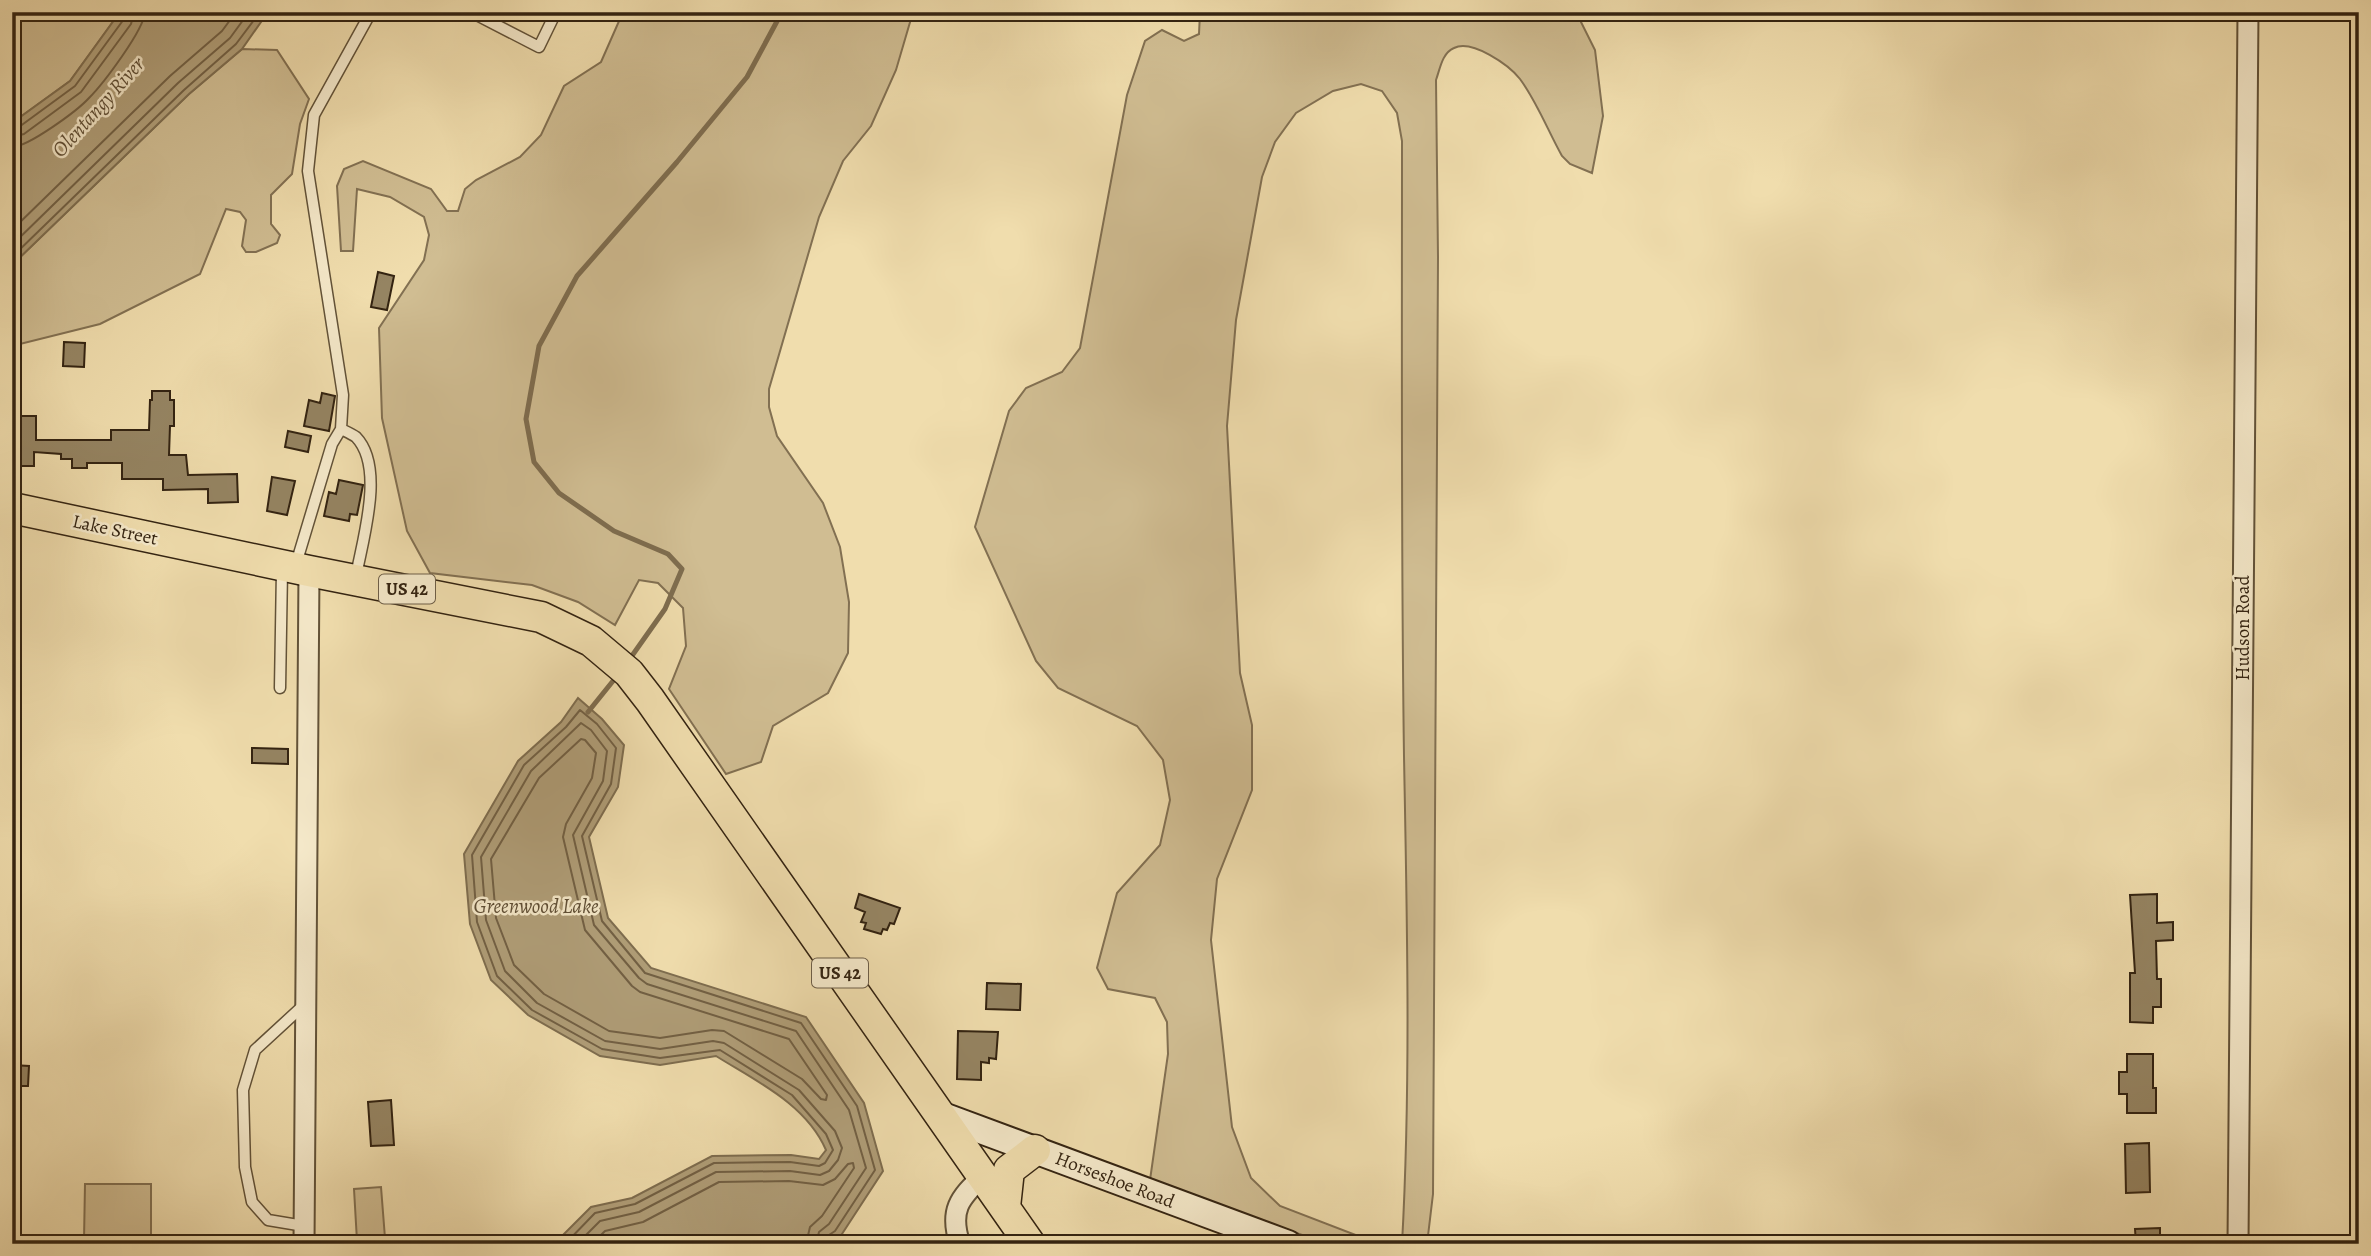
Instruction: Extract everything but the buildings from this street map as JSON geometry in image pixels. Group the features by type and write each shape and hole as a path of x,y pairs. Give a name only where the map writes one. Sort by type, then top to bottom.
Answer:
{"main road":[{"name":"Lake Street","path":"12,508 295,568"},
{"name":"US 42","path":"295,568 541,617 591,641 624,668 650,700 1030,1244"},
{"path":"1004,1206 1009,1170 1035,1150"}],"street":[{"name":"Hudson Road","path":"2238,1244 2248,12"},
{"path":"295,568 307,1002 304,1235"},
{"name":"Horseshoe Road","path":"943,1116 1288,1244"},
{"path":"960,1244 954,1222 957,1208 964,1194 984,1176"}],"lane":[{"path":"280,688 295,568 332,444 341,429 343,396 308,171 309,145 314,115 371,12"},
{"path":"471,12 540,47 556,12"},
{"path":"341,429 355,436 370,462 372,482 356,580"},
{"path":"304,1235 268,1220 252,1202 245,1167 243,1090 255,1050 307,1002"}],"shaded area":[{"path":"12,12 120,12 70,81 12,123"},
{"path":"623,12 913,12 896,70 871,126 843,161 819,217 769,389 769,407 777,436 823,503 840,547 849,602 848,653 828,693 773,726 761,762 726,774 669,689 686,646 683,608 658,583 639,580 615,625 578,602 532,585 430,573 407,531 382,418 379,328 424,260 429,235 424,217 390,197 357,189 353,251 341,251 337,186 344,169 363,161 431,189 447,211 458,211 465,189 476,180 520,157 541,135 564,86 601,62"},
{"path":"1200,12 1576,12 1595,50 1603,116 1592,173 1570,164 1562,156 1520,79 1490,55 1470,47 1454,48 1444,57 1436,80 1438,257 1433,1194 1427,1244 1402,1244 1408,1000 1402,602 1402,141 1397,113 1382,91 1361,84 1333,91 1296,113 1275,142 1262,177 1236,320 1227,426 1240,673 1252,725 1252,790 1217,879 1211,940 1232,1127 1251,1178 1280,1206 1379,1244 1327,1244 1150,1180 1168,1054 1167,1022 1155,998 1108,989 1097,968 1117,893 1160,845 1170,800 1163,760 1137,726 1058,688 1036,661 975,527 1009,411 1026,388 1062,372 1080,348 1127,95 1145,41 1162,30 1184,41 1199,34"},
{"path":"242,49 277,50 309,99 300,124 292,174 271,195 271,224 280,235 277,243 256,252 246,252 242,246 246,220 240,212 226,209 200,274 100,324 12,346 12,265 189,94"},
{"path":"85,1184 151,1184 151,1240 84,1240"},
{"path":"381,1187 385,1238 357,1241 354,1189"}],"water":[{"name":"Olentangy River","path":"120,12 268,12 242,49 189,94 12,265 12,123 70,81"},
{"name":"Greenwood Lake","path":"578,698 602,719 624,745 618,787 589,837 608,918 651,968 806,1017 864,1103 883,1171 840,1237 826,1244 554,1244 591,1207 632,1198 712,1156 791,1155 819,1159 826,1150 806,1119 793,1107 716,1056 660,1065 600,1056 528,1015 491,980 470,924 464,854 518,761 561,722"}],"waterway":[{"path":"629,660 665,609 682,569 668,554 614,531 559,493 534,462 526,419 539,346 577,276 747,77 782,12"},
{"path":"588,712 617,676"}]}
